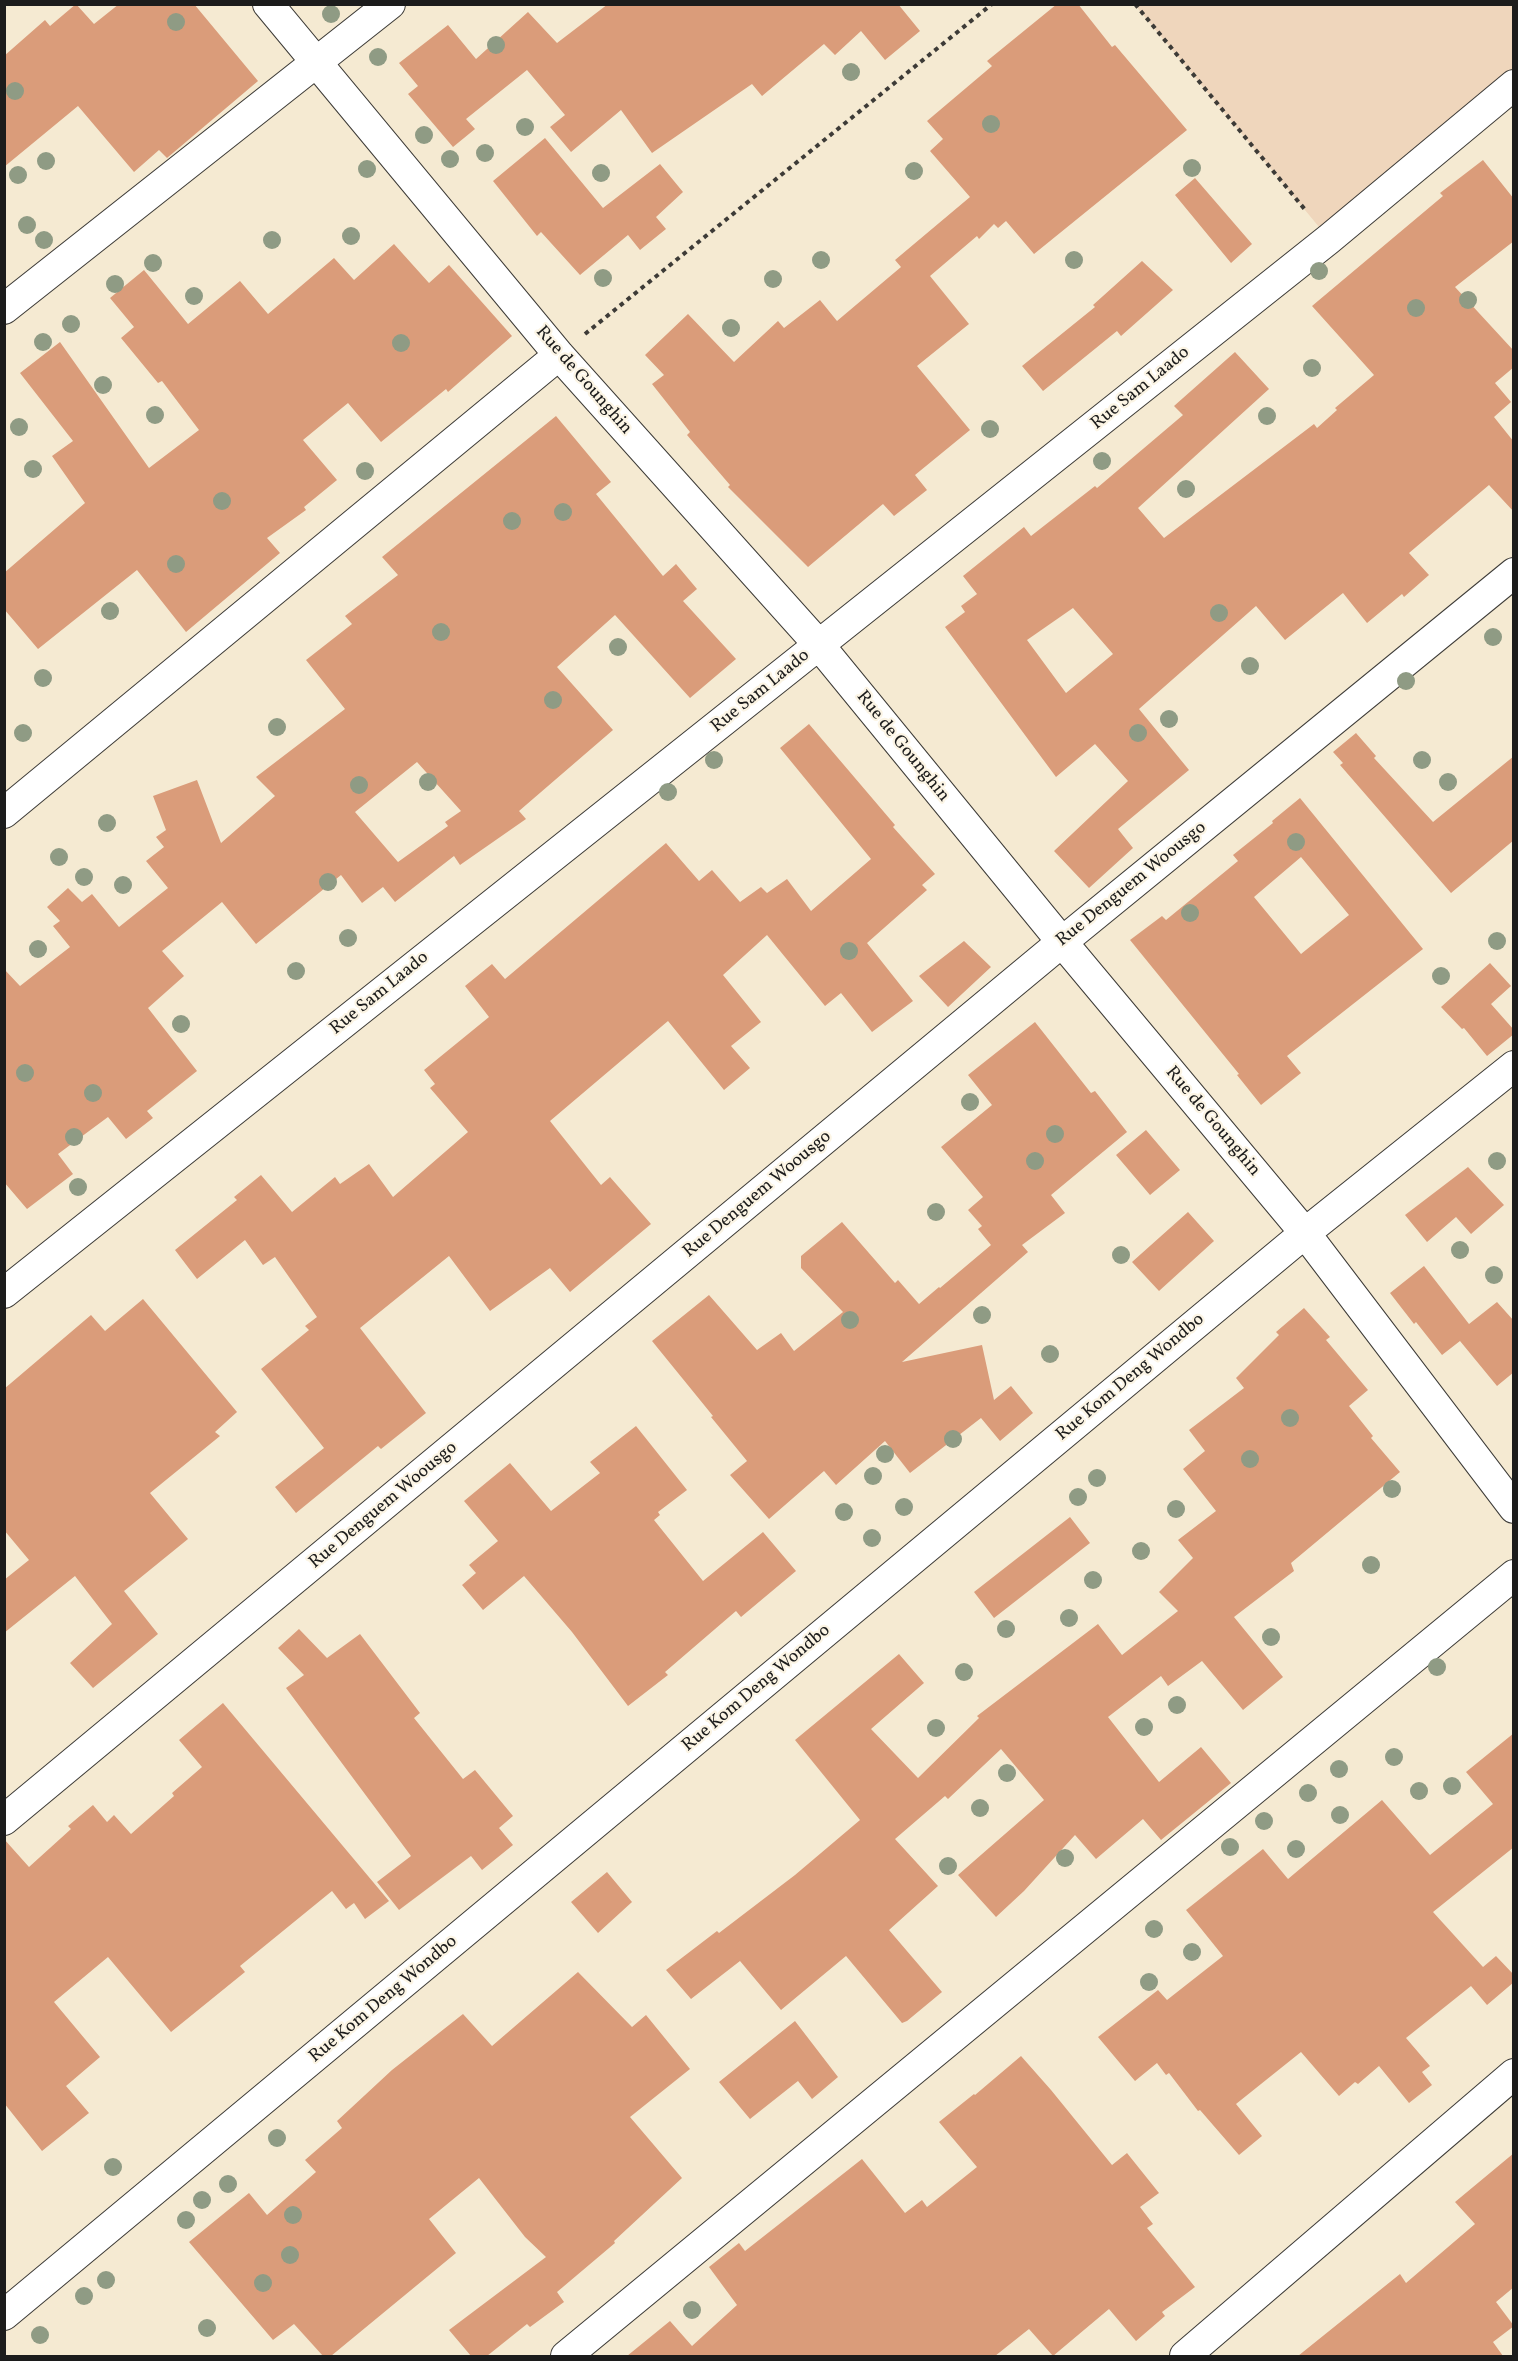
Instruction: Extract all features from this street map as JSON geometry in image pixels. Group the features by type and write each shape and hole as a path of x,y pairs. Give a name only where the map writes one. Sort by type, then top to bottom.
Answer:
{"street":[{"name":"Rue de Gounghin","path":"268,4 559,355 819,645 1062,942 1305,1233 1514,1508"},
{"path":"4,309 390,4"},
{"name":"Rue Sam Laado","path":"4,1293 1329,239 1514,85"},
{"path":"4,813 559,355"},
{"name":"Rue Denguem Woousgo","path":"4,1820 1062,942 1514,573"},
{"name":"Rue Kom Deng Wondbo","path":"4,2316 1305,1233 1514,1066"},
{"path":"566,2356 1514,1575"},
{"path":"1185,2356 1514,2074"}],"path":[{"path":"559,355 992,4"},
{"path":"1135,4 1329,239"}],"shaded area":[{"path":"1135,5 1513,5 1513,85 1329,239"}],"building":[{"path":"76,4 94,24 119,4 194,4 258,81 167,158 159,150 134,172 78,106 4,167 4,56 45,20 50,26"},
{"path":"608,4 898,4 920,31 885,60 861,31 835,55 824,44 762,96 752,84 652,153 621,110 571,152 550,127 565,115 527,70 466,119 475,129 453,147 408,94 418,86 399,63 448,25 476,59 528,12 557,43"},
{"path":"1057,4 1078,4 1112,47 1115,45 1187,130 1034,254 1006,221 998,228 994,224 979,239 977,236 930,276 969,324 917,366 970,430 915,475 927,490 894,516 883,504 808,567 728,487 730,485 687,435 690,432 652,384 664,375 645,355 688,314 734,362 778,321 784,328 820,300 837,321 901,267 895,260 970,197 930,151 943,139 927,121 992,66 987,61"},
{"path":"545,138 603,208 660,164 683,192 656,217 666,229 640,250 628,235 580,275 541,232 537,236 493,181"},
{"path":"1483,160 1514,199 1514,241 1455,287 1514,351 1514,367 1495,383 1511,402 1494,417 1514,442 1514,512 1489,485 1409,553 1429,575 1404,597 1402,594 1367,623 1343,593 1285,640 1256,606 1139,709 1189,770 1118,829 1133,848 1089,888 1054,851 1128,781 1095,744 1056,777 945,627 965,612 961,606 977,594 963,576 1024,527 1031,536 1095,486 1097,488 1183,415 1174,406 1235,352 1269,389 1138,508 1164,538 1314,424 1317,428 1337,410 1335,408 1374,375 1312,306 1443,196 1440,193","holes":["1073,608 1113,654 1066,693 1027,640"]},
{"path":"1195,178 1252,244 1231,263 1175,195"},
{"path":"394,244 429,283 449,265 512,336 448,392 446,389 381,442 348,403 303,440 337,480 304,507 306,510 267,538 280,553 186,632 137,570 38,649 4,609 4,573 85,503 52,456 73,441 20,373 60,342 149,468 199,430 162,381 158,383 121,338 134,327 110,298 144,270 188,324 240,281 268,314 334,258 354,280"},
{"path":"1142,261 1173,290 1121,336 1117,331 1043,391 1022,366 1095,307 1093,305"},
{"path":"556,416 611,482 596,494 663,576 676,564 697,589 683,601 736,659 690,698 615,615 557,667 613,730 519,811 526,819 460,865 454,856 395,902 383,887 362,903 341,875 256,944 222,902 162,951 184,976 148,1008 197,1071 147,1111 153,1118 126,1139 108,1117 58,1154 73,1174 27,1209 4,1182 4,969 20,986 70,947 53,926 60,921 47,907 68,888 82,902 92,894 119,927 168,888 146,861 164,847 156,837 166,830 153,796 197,780 221,843 275,796 256,777 345,709 306,660 352,624 345,616 398,575 382,557","holes":["417,762 461,811 445,822 448,826 398,862 355,812"]},
{"path":"809,724 895,825 893,827 935,874 922,885 927,890 867,943 913,1001 872,1032 841,993 825,1006 767,935 723,975 761,1022 731,1046 750,1068 724,1090 668,1021 550,1121 601,1185 610,1177 651,1224 570,1292 550,1268 490,1311 449,1256 360,1328 426,1413 381,1449 378,1446 296,1513 275,1487 324,1448 261,1369 309,1330 305,1326 317,1317 275,1257 263,1265 245,1240 197,1279 175,1250 237,1200 234,1197 261,1175 292,1212 335,1177 340,1184 369,1164 393,1197 468,1132 430,1088 435,1084 424,1070 489,1017 465,986 492,964 505,979 666,843 699,881 712,870 740,902 761,887 767,893 787,879 811,911 871,859 780,748"},
{"path":"1356,733 1376,756 1374,758 1433,822 1514,756 1514,840 1451,893 1340,765 1343,763 1333,752"},
{"path":"1300,798 1423,949 1287,1056 1301,1073 1261,1105 1237,1075 1239,1074 1130,940 1162,916 1166,920 1238,861 1233,855 1273,823 1272,821","holes":["1301,857 1349,915 1301,954 1254,897"]},
{"path":"964,941 991,967 948,1007 919,976"},
{"path":"1490,963 1511,986 1491,1004 1514,1030 1514,1034 1487,1056 1464,1028 1462,1029 1441,1007"},
{"path":"1035,1022 1091,1093 1095,1091 1127,1132 1051,1195 1065,1213 1022,1245 1028,1252 902,1362 982,1345 994,1400 1011,1386 1033,1413 1000,1441 981,1418 910,1473 885,1441 836,1485 824,1471 769,1519 730,1475 747,1461 652,1341 709,1295 757,1350 781,1333 794,1351 843,1312 801,1268 801,1256 842,1222 895,1283 898,1280 919,1304 940,1288 991,1245 978,1229 982,1226 968,1210 983,1197 941,1147 992,1105 968,1075"},
{"path":"1146,1130 1180,1170 1150,1195 1116,1155"},
{"path":"1468,1167 1504,1205 1471,1234 1456,1217 1427,1242 1405,1215"},
{"path":"1188,1212 1214,1241 1159,1291 1132,1262"},
{"path":"1424,1266 1469,1324 1497,1302 1514,1321 1514,1372 1497,1386 1460,1341 1442,1355 1390,1293"},
{"path":"143,1299 237,1412 215,1432 220,1436 150,1493 188,1539 124,1591 158,1634 93,1688 70,1663 112,1624 75,1576 4,1633 4,1580 29,1560 4,1530 4,1389 91,1315 105,1331"},
{"path":"1304,1308 1330,1337 1326,1340 1368,1390 1349,1406 1373,1436 1371,1438 1400,1472 1291,1563 1294,1571 1234,1617 1283,1677 1243,1710 1202,1661 1168,1686 1161,1676 1108,1717 1159,1782 1201,1747 1231,1783 1161,1840 1143,1819 1096,1859 1075,1835 1024,1891 996,1917 958,1875 1044,1800 1001,1749 948,1799 945,1796 895,1839 938,1886 889,1930 942,1992 907,2021 902,2023 846,1956 781,2010 740,1961 691,1999 666,1970 795,1875 860,1820 795,1740 899,1654 924,1683 871,1729 918,1778 979,1718 977,1716 1098,1624 1122,1655 1178,1611 1159,1592 1193,1558 1178,1540 1216,1511 1183,1469 1205,1451 1189,1430 1244,1388 1236,1378 1279,1335 1276,1332"},
{"path":"636,1426 687,1490 658,1512 660,1515 654,1520 703,1581 763,1532 796,1571 741,1617 736,1611 665,1672 668,1675 628,1706 572,1632 524,1576 483,1610 462,1585 476,1573 469,1565 498,1541 464,1501 510,1463 551,1511 600,1473 590,1462"},
{"path":"1070,1517 1090,1543 994,1618 974,1592"},
{"path":"299,1629 327,1658 360,1634 420,1713 414,1718 463,1779 475,1770 513,1816 499,1828 513,1845 482,1870 471,1856 399,1910 377,1882 411,1856 286,1688 304,1675 278,1648"},
{"path":"223,1703 389,1901 365,1919 354,1903 346,1909 332,1891 240,1966 245,1972 171,2032 108,1957 54,2002 100,2057 66,2086 89,2113 42,2151 4,2103 4,1839 29,1867 71,1829 68,1826 93,1805 107,1822 114,1815 131,1834 174,1796 172,1793 202,1767 179,1740"},
{"path":"1514,1733 1514,1847 1433,1912 1483,1967 1496,1956 1514,1975 1514,1982 1487,2005 1471,1986 1406,2038 1430,2066 1422,2072 1432,2085 1409,2103 1379,2066 1339,2096 1301,2052 1236,2104 1262,2136 1239,2155 1200,2110 1198,2111 1169,2073 1166,2075 1157,2063 1135,2081 1098,2037 1158,1990 1167,2000 1223,1956 1186,1910 1263,1849 1288,1879 1382,1800 1430,1855 1493,1804 1466,1772"},
{"path":"607,1872 632,1902 598,1933 571,1902"},
{"path":"578,1972 632,2027 646,2015 690,2069 630,2117 682,2178 614,2241 615,2243 557,2292 564,2302 530,2327 527,2324 487,2356 471,2356 449,2330 546,2257 525,2237 479,2178 429,2219 456,2253 331,2356 323,2356 294,2324 273,2340 189,2242 249,2193 267,2215 316,2172 305,2160 342,2128 337,2121 392,2070 463,2014 492,2046"},
{"path":"795,2021 838,2077 812,2099 798,2081 750,2119 719,2082"},
{"path":"1021,2056 1112,2165 1127,2153 1159,2193 1140,2207 1153,2224 1147,2228 1195,2287 1162,2312 1165,2316 1136,2341 1109,2309 1053,2356 1029,2329 995,2356 627,2356 670,2321 692,2346 737,2305 709,2267 739,2243 745,2251 862,2159 905,2213 922,2200 927,2207 977,2167 939,2122"},
{"path":"1514,2153 1514,2287 1496,2302 1514,2326 1493,2342 1503,2356 1298,2356 1400,2274 1406,2283 1475,2224 1455,2202"}]}
